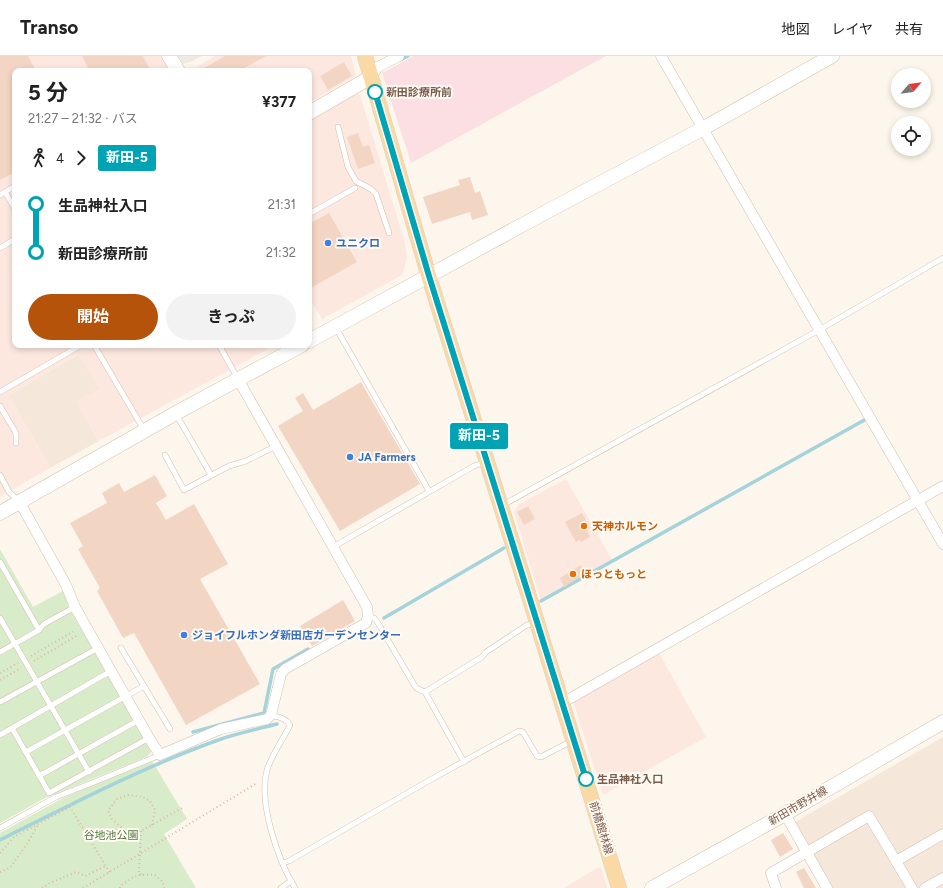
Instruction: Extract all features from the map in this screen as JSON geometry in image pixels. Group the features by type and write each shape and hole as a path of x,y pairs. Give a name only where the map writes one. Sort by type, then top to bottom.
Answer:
{"main road":[{"name":"前橋館林線","path":"365,56 429,276 575,742 619,888"}],"street":[{"path":"169,56 176,68"},
{"path":"312,111 371,78 378,67 399,56"},
{"path":"661,56 943,544"},
{"path":"312,339 702,129 832,56"},
{"path":"0,512 296,348"},
{"path":"19,501 66,585 75,607 160,755 221,729 262,721 271,715 281,674 285,669 366,624 368,616 367,607 238,379"},
{"path":"562,703 943,486"},
{"name":"新田市野井線","path":"652,888 943,722"},
{"path":"784,814 827,888"},
{"path":"776,888 771,873 869,816 912,888"},
{"path":"896,861 943,834"},
{"path":"925,888 943,878"}],"lane":[{"path":"338,127 350,170 356,181 371,188 376,194 389,233"},
{"path":"12,188 2,193 12,205"},
{"path":"312,212 354,188"},
{"path":"0,248 12,241"},
{"path":"501,506 819,330 943,258"},
{"path":"336,327 429,491"},
{"path":"0,392 76,348"},
{"path":"96,348 145,431"},
{"path":"221,348 238,379"},
{"path":"0,406 16,433 16,443"},
{"path":"176,414 211,475"},
{"path":"164,455 184,490 229,466 246,461 276,446"},
{"path":"333,547 474,466 487,462"},
{"path":"0,475 9,492 19,501"},
{"path":"0,562 39,630"},
{"path":"0,652 39,630 44,624 75,607"},
{"path":"368,616 374,618 378,623 416,688 425,692 464,762"},
{"path":"0,618 89,772"},
{"path":"425,692 482,657 486,652 526,624 537,623"},
{"path":"0,702 98,648"},
{"path":"122,648 170,729"},
{"path":"0,735 111,671"},
{"path":"26,752 144,686"},
{"path":"271,715 287,721 290,726 268,768 265,778 267,810 273,837 291,882 295,888"},
{"path":"39,776 139,720"},
{"path":"12,728 49,793 149,738"},
{"path":"283,863 519,731 523,732 537,756 541,757 566,744 575,742"},
{"path":"0,828 56,797 92,784 160,755"},
{"path":"280,888 291,882"}],"path":[{"path":"0,673 87,627"},
{"path":"0,680 87,627"},
{"path":"83,888 139,856 265,778"},
{"path":"152,824 155,810 150,801 143,797 128,795 117,799 108,811 112,819 125,831 140,831 184,806"},
{"path":"0,853 14,837 70,807 110,873"},
{"path":"0,872 10,868 39,824"},
{"path":"140,831 139,873 142,874"},
{"path":"42,888 76,872 85,876 106,866"},
{"path":"117,888 135,875 142,874 155,875 163,882 164,888"}],"shaded area":[{"path":"0,56 162,56 168,68 12,68 12,348 267,349 99,441 76,402 99,389 78,354 9,395 50,468 0,497"},
{"path":"178,56 202,56 183,64"},
{"path":"215,56 351,56 356,76 312,101 312,68 195,68"},
{"path":"414,56 606,56 411,163 382,73"},
{"path":"355,93 360,95 405,243 407,258 402,275 322,319 312,302 312,117"},
{"path":"79,354 100,389 76,402 99,441 50,468 9,395"},
{"path":"566,479 613,561 541,601 514,512 519,504"},
{"path":"659,653 706,737 603,795 573,701"},
{"path":"943,737 943,888 833,888 795,822"},
{"path":"601,867 607,888 564,888 597,868"}],"green space":[{"path":"0,549 33,607 63,591 70,610 151,749 149,755 144,758 45,798 0,823"},
{"name":"谷地池公園","path":"152,761 187,819 164,834 196,888 0,888 0,833 63,798"}],"building":[{"path":"0,56 28,56 34,68 12,68 12,174 0,180"},
{"path":"82,56 143,56 149,68 88,68"},
{"path":"225,56 266,56 244,68 204,68"},
{"path":"344,62 352,76 328,90 320,76"},
{"path":"358,133 363,147 369,145 375,163 358,169 347,137"},
{"path":"470,177 475,193 480,191 488,215 472,220 470,212 432,224 423,197 460,185 458,180"},
{"name":"ユニクロ","path":"329,213 357,262 312,287 312,222"},
{"name":"JA Farmers","path":"361,382 420,484 340,531 278,426 303,411 295,398 303,393 313,410"},
{"name":"ジョイフルホンダ新田店ガーデンセンター","path":"155,475 167,496 156,503 166,520 194,504 228,564 200,579 260,684 186,725 134,633 123,638 97,591 100,588 78,549 83,546 70,523 107,503 102,493 119,483 124,492"},
{"path":"528,506 535,519 524,525 517,512"},
{"path":"582,513 590,528 587,530 590,537 581,542 580,540 576,542 565,522"},
{"path":"581,565 586,573 564,587 560,578"},
{"path":"343,600 355,621 312,646 300,626"},
{"path":"783,833 793,849 780,857 771,840"},
{"path":"804,868 816,888 804,888 796,872"}],"waterway":[{"path":"400,60 408,56"},
{"path":"541,601 868,418"},
{"path":"384,618 504,548"},
{"path":"193,732 264,713 273,669 308,649"},
{"path":"0,840 109,786 165,761 221,739 277,724"}],"bus line":[{"name":"新田-5","path":"375,92 429,276 586,779"}],"place":[{"name":"新田診療所前","path":"375,92"},
{"name":"ユニクロ","path":"328,243"},
{"name":"JA Farmers","path":"350,457"},
{"name":"天神ホルモン","path":"584,526"},
{"name":"ほっともっと","path":"573,574"},
{"name":"ジョイフルホンダ新田店ガーデンセンター","path":"184,635"},
{"name":"生品神社入口","path":"586,779"}]}
